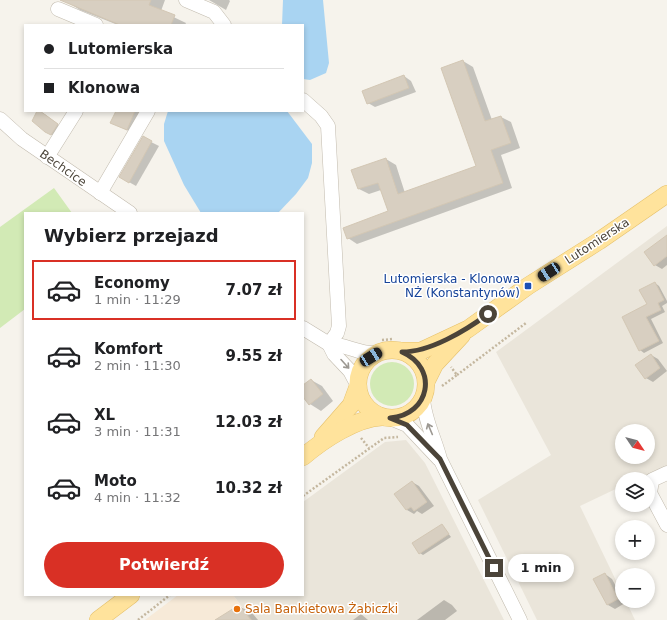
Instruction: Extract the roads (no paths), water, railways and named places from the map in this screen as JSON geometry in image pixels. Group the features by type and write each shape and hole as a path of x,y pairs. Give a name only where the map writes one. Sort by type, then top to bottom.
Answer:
{"main road":[{"name":"Lutomierska","path":"402,352 421,351 468,329 528,286 605,237 667,194"},
{"name":"Lutomierska","path":"429,390 435,364 468,329"},
{"path":"308,453 363,420 398,417 409,413 418,405 429,390 421,366 409,355 394,350 378,353 365,363 358,378 359,394 365,405 374,413 386,417"},
{"path":"308,453 351,405 358,386"},
{"path":"98,620 130,596"}],"street":[{"path":"186,0 214,12 223,24"},
{"path":"58,9 94,24"},
{"path":"304,101 321,116 328,126 339,326 337,333 329,344"},
{"path":"47,157 75,112"},
{"path":"100,193 147,112"},
{"name":"Bechcice","path":"0,119 22,139 128,212"},
{"path":"304,329 329,344 340,344 368,354 378,353"},
{"path":"329,344 334,354 350,371 358,386"},
{"path":"429,390 425,415 435,438 440,459 520,620"},
{"path":"386,417 407,425 440,459"},
{"path":"667,473 652,480 650,494 667,525"}],"water":[{"path":"283,0 323,0 329,63 326,73 310,80 304,79 304,24 282,24"},
{"path":"168,112 288,112 312,144 312,163 308,178 296,194 279,212 200,212 184,185 164,141 164,124"}],"place":[{"name":"Lutomierska - Klonowa NŻ (Konstantynów)","path":"528,286"},
{"name":"Sala Bankietowa Żabiczki","path":"237,609"}]}
